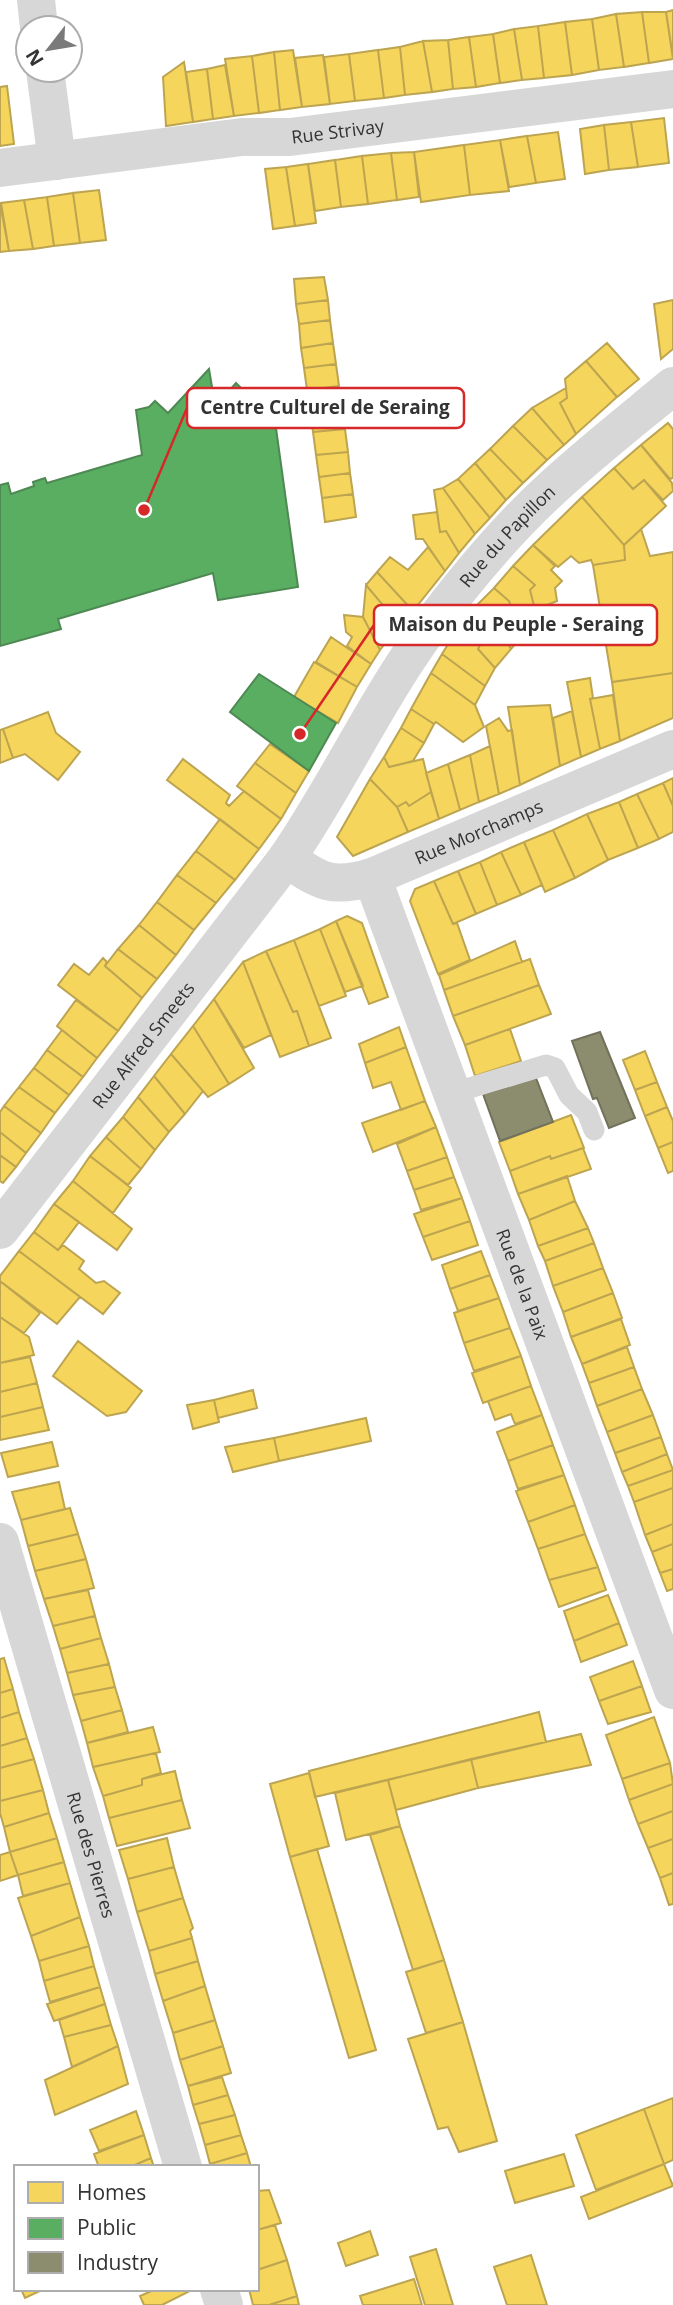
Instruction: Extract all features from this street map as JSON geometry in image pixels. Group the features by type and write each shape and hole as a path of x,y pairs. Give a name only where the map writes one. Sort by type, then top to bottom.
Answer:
{"street":[{"path":"47,84 57,161"},
{"name":"Rue Strivay","path":"0,169 242,137 290,137 673,89"},
{"name":"Rue du Papillon","path":"287,858 312,822 402,668 454,596 518,522 551,489 673,386"},
{"name":"Rue Morchamps","path":"287,858 311,877 349,884 372,877 673,749"},
{"name":"Rue Alfred Smeets","path":"0,1230 287,858"},
{"name":"Rue de la Paix","path":"372,877 673,1689"},
{"name":"Rue des Pierres","path":"0,1542 182,2165"}],"lane":[{"path":"453,1093 546,1065 555,1068 569,1095 587,1112 594,1130"}],"building: Homes":[{"path":"673,10 673,57 666,12"},
{"path":"642,12 666,12 673,59 649,63"},
{"path":"642,12 649,63 624,67 616,14"},
{"path":"616,14 624,67 599,70 592,19"},
{"path":"592,19 599,70 572,75 565,22"},
{"path":"565,22 572,75 544,78 538,26"},
{"path":"538,26 544,78 522,80 514,29"},
{"path":"514,29 522,80 500,83 493,34"},
{"path":"493,34 500,83 476,87 469,37"},
{"path":"469,37 476,87 453,89 448,40"},
{"path":"448,40 453,89 432,92 423,41"},
{"path":"423,41 432,92 405,95 400,47"},
{"path":"400,47 405,95 384,98 378,50"},
{"path":"293,50 302,107 280,110 274,52"},
{"path":"378,50 384,98 355,101 349,54"},
{"path":"274,52 280,110 259,113 252,56"},
{"path":"349,54 355,101 330,104 324,57"},
{"path":"323,55 330,104 302,107 295,58"},
{"path":"252,56 259,113 234,116 225,59"},
{"path":"184,62 193,122 166,126 163,77"},
{"path":"225,65 234,116 213,119 207,69"},
{"path":"207,69 213,119 193,122 186,72"},
{"path":"7,86 14,144 0,146 0,87"},
{"path":"664,118 669,163 638,167 631,122"},
{"path":"631,122 638,167 609,170 604,125"},
{"path":"604,125 609,170 585,174 580,129"},
{"path":"558,132 565,179 536,183 527,136"},
{"path":"527,136 536,183 509,187 500,140"},
{"path":"500,140 509,191 470,195 464,145"},
{"path":"464,145 470,195 421,202 414,152"},
{"path":"414,152 419,197 397,200 391,153"},
{"path":"391,153 397,200 368,204 362,156"},
{"path":"362,156 368,204 341,207 335,160"},
{"path":"335,160 341,207 315,211 308,164"},
{"path":"308,164 316,223 295,226 286,167"},
{"path":"286,167 295,226 273,229 265,169"},
{"path":"99,190 106,240 80,243 73,193"},
{"path":"73,193 80,243 54,246 47,197"},
{"path":"47,197 54,246 33,249 24,200"},
{"path":"24,200 33,249 9,251 1,203"},
{"path":"0,203 9,251 0,252"},
{"path":"324,277 328,300 296,304 294,279"},
{"path":"328,300 330,320 299,324 296,304"},
{"path":"673,300 673,349 661,359 654,304"},
{"path":"330,320 333,343 301,348 299,324"},
{"path":"333,343 336,364 304,368 301,348"},
{"path":"607,343 639,379 617,397 586,361"},
{"path":"586,361 617,397 576,434 560,403 567,398 565,379"},
{"path":"336,364 339,386 307,390 304,368"},
{"path":"339,386 342,408 310,411 307,390"},
{"path":"566,388 567,398 560,403 576,434 564,445 532,408"},
{"path":"342,408 345,429 313,432 310,411"},
{"path":"532,408 564,445 547,460 513,426"},
{"path":"668,423 673,429 673,478 670,479 641,445"},
{"path":"513,426 547,460 523,483 490,449"},
{"path":"345,429 348,452 316,455 313,432"},
{"path":"641,445 672,483 673,491 663,500 644,480 633,489 614,468"},
{"path":"490,449 523,483 506,500 475,463"},
{"path":"348,452 350,473 319,477 316,455"},
{"path":"475,463 506,500 490,518 458,479"},
{"path":"614,468 633,489 644,480 666,506 624,545 582,497"},
{"path":"350,473 353,494 322,498 319,477"},
{"path":"458,479 490,518 475,534 443,488"},
{"path":"443,488 475,534 459,553 446,531 440,532 434,490"},
{"path":"353,494 356,517 325,522 322,498"},
{"path":"582,497 624,545 625,560 593,565 591,560 579,563 571,556 558,567 533,545"},
{"path":"437,512 440,532 446,531 459,553 445,571 423,539 416,539 413,515"},
{"path":"641,529 650,556 673,552 673,673 612,682 593,565 625,560 624,545"},
{"path":"533,545 555,566 551,570 562,581 555,588 557,601 535,610 530,590 535,585 513,566"},
{"path":"428,547 445,571 413,611 377,572 390,557 408,570"},
{"path":"513,566 535,585 530,590 540,629 522,636 509,601 494,588"},
{"path":"377,572 413,611 396,629 380,607 382,604 366,585"},
{"path":"366,585 382,604 380,607 396,629 380,650 363,617"},
{"path":"494,588 509,601 522,636 511,649 497,625 476,606"},
{"path":"476,606 497,625 511,649 495,668 478,649 481,643 460,625"},
{"path":"344,615 363,617 380,650 371,664 347,646 352,637 346,632"},
{"path":"460,625 481,643 478,649 495,668 485,686 442,654"},
{"path":"331,637 371,664 357,687 316,662"},
{"path":"442,654 485,686 475,705 431,673"},
{"path":"314,662 357,687 338,723 294,697"},
{"path":"431,673 475,705 484,727 463,742 436,722 434,724 411,709"},
{"path":"673,673 673,718 620,741 612,682"},
{"path":"590,678 593,698 590,699 600,749 581,757 567,682"},
{"path":"613,695 620,741 600,749 590,699"},
{"path":"550,705 560,766 520,785 508,707"},
{"path":"411,709 434,724 424,743 401,728"},
{"path":"572,711 581,757 560,766 553,718"},
{"path":"48,712 56,733 80,752 58,780 25,754 13,758 3,729"},
{"path":"499,718 508,731 512,730 520,785 499,794 486,726"},
{"path":"401,728 424,743 413,761 389,767 384,757"},
{"path":"3,729 13,758 0,763 0,730"},
{"path":"270,744 309,771 296,793 255,763"},
{"path":"490,746 499,794 479,802 470,755"},
{"path":"470,755 479,802 460,810 448,764"},
{"path":"384,757 389,767 423,759 431,792 409,806 406,802 397,807 370,779"},
{"path":"183,759 230,795 226,803 229,806 244,791 281,819 259,849 167,780"},
{"path":"255,763 296,793 281,819 237,786"},
{"path":"448,764 460,810 439,819 426,773"},
{"path":"673,778 673,806 663,783"},
{"path":"370,779 397,807 408,832 353,856 337,837"},
{"path":"663,783 673,806 673,832 659,839 637,794"},
{"path":"431,792 439,819 408,832 397,807 406,802 409,806"},
{"path":"637,794 659,839 638,848 619,802"},
{"path":"619,802 638,848 608,860 587,814"},
{"path":"587,814 608,860 575,878 553,830"},
{"path":"220,819 259,849 235,880 196,851"},
{"path":"553,830 575,878 545,892 524,842"},
{"path":"524,842 542,885 521,895 501,852"},
{"path":"196,851 235,880 216,903 177,875"},
{"path":"501,852 521,895 497,905 480,862"},
{"path":"480,862 497,905 476,914 458,871"},
{"path":"458,871 476,914 453,924 434,881"},
{"path":"177,875 216,903 194,930 157,902"},
{"path":"434,881 453,924 457,923 470,960 438,974 410,901 415,889"},
{"path":"157,902 194,930 176,955 139,925"},
{"path":"347,916 362,923 388,997 369,1004 336,921"},
{"path":"336,921 363,986 345,992 320,929"},
{"path":"139,925 176,955 157,979 118,949"},
{"path":"320,929 346,996 319,1006 294,940"},
{"path":"294,940 331,1038 309,1046 297,1011 293,1012 266,951"},
{"path":"515,941 522,962 444,990 439,975"},
{"path":"118,949 157,979 142,998 105,966"},
{"path":"266,951 293,1012 297,1011 309,1046 280,1057 243,962"},
{"path":"103,958 107,962 105,966 142,998 118,1031 58,985 74,964 89,975"},
{"path":"530,959 539,985 453,1016 444,990"},
{"path":"243,962 271,1035 244,1048 214,999"},
{"path":"539,985 551,1014 465,1045 453,1016"},
{"path":"214,999 254,1068 229,1084 193,1026"},
{"path":"76,1000 118,1031 97,1058 57,1026"},
{"path":"193,1026 229,1084 208,1097 171,1054"},
{"path":"399,1027 406,1047 365,1063 359,1044"},
{"path":"510,1029 521,1061 475,1076 465,1045"},
{"path":"62,1030 97,1058 83,1077 47,1050"},
{"path":"406,1047 425,1101 401,1110 391,1082 373,1088 365,1063"},
{"path":"47,1050 83,1077 69,1095 34,1068"},
{"path":"645,1051 657,1082 635,1090 623,1060"},
{"path":"171,1054 203,1091 185,1114 154,1076"},
{"path":"34,1068 69,1095 55,1113 19,1087"},
{"path":"154,1076 185,1114 169,1132 138,1097"},
{"path":"657,1082 667,1107 645,1116 635,1090"},
{"path":"19,1087 55,1113 41,1133 4,1106"},
{"path":"138,1097 169,1132 155,1150 123,1117"},
{"path":"425,1101 436,1127 373,1152 362,1123"},
{"path":"4,1106 41,1133 26,1153 0,1132 0,1112"},
{"path":"667,1107 673,1121 673,1142 658,1148 645,1116"},
{"path":"571,1115 584,1148 551,1159 550,1156 510,1171 499,1142"},
{"path":"123,1117 155,1150 141,1169 106,1137"},
{"path":"436,1127 447,1157 407,1171 397,1144"},
{"path":"0,1132 26,1153 16,1167 0,1155"},
{"path":"106,1137 141,1169 128,1185 90,1156"},
{"path":"673,1142 673,1171 668,1173 658,1148"},
{"path":"583,1148 591,1169 518,1194 510,1171 550,1156 551,1159"},
{"path":"0,1155 16,1167 3,1183 0,1181"},
{"path":"90,1156 131,1188 113,1213 73,1181"},
{"path":"447,1157 454,1177 414,1190 407,1171"},
{"path":"567,1176 575,1201 529,1220 518,1194"},
{"path":"454,1177 462,1198 421,1210 414,1190"},
{"path":"73,1181 132,1229 117,1250 54,1204"},
{"path":"462,1198 470,1221 423,1237 414,1214"},
{"path":"575,1201 588,1228 538,1246 529,1220"},
{"path":"54,1204 79,1222 58,1250 34,1232"},
{"path":"470,1221 478,1245 432,1260 423,1237"},
{"path":"588,1228 594,1243 545,1261 538,1246"},
{"path":"34,1232 58,1250 63,1245 84,1261 79,1269 96,1283 104,1281 120,1293 103,1314 19,1251"},
{"path":"594,1243 603,1268 553,1286 545,1261"},
{"path":"19,1251 80,1297 57,1324 0,1281 0,1276"},
{"path":"481,1251 490,1275 450,1289 442,1265"},
{"path":"603,1268 613,1293 563,1312 553,1286"},
{"path":"490,1275 499,1298 458,1311 450,1289"},
{"path":"0,1281 40,1313 24,1333 0,1317"},
{"path":"613,1293 622,1318 571,1337 563,1312"},
{"path":"499,1298 510,1328 464,1343 454,1313"},
{"path":"0,1317 29,1337 34,1355 0,1363"},
{"path":"621,1319 630,1345 582,1364 571,1337"},
{"path":"510,1328 521,1356 474,1371 464,1343"},
{"path":"78,1341 142,1391 126,1412 107,1416 53,1376"},
{"path":"627,1347 634,1367 589,1383 582,1364"},
{"path":"521,1356 531,1386 483,1403 472,1373"},
{"path":"30,1357 37,1383 0,1392 0,1363"},
{"path":"634,1367 642,1389 597,1406 589,1383"},
{"path":"37,1383 43,1407 0,1417 0,1392"},
{"path":"531,1386 542,1415 515,1424 511,1414 495,1420 488,1401"},
{"path":"642,1389 653,1415 607,1432 597,1406"},
{"path":"253,1390 257,1408 218,1418 214,1400"},
{"path":"214,1400 219,1422 193,1429 187,1405"},
{"path":"43,1407 49,1430 0,1440 0,1417"},
{"path":"542,1415 553,1445 508,1461 497,1432"},
{"path":"653,1415 661,1437 615,1453 607,1432"},
{"path":"366,1418 371,1441 279,1461 274,1438"},
{"path":"661,1437 667,1454 622,1472 615,1453"},
{"path":"274,1438 279,1461 233,1472 225,1447"},
{"path":"52,1442 58,1466 8,1477 1,1453"},
{"path":"553,1445 564,1475 518,1489 508,1461"},
{"path":"667,1454 673,1470 628,1486 622,1472"},
{"path":"673,1470 673,1488 634,1502 628,1486"},
{"path":"564,1475 575,1505 528,1522 516,1491"},
{"path":"59,1482 65,1509 21,1520 12,1492"},
{"path":"673,1488 673,1524 645,1535 634,1502"},
{"path":"575,1505 585,1534 538,1549 528,1522"},
{"path":"70,1508 78,1534 28,1546 21,1520"},
{"path":"673,1524 673,1544 652,1552 645,1535"},
{"path":"78,1534 86,1559 35,1571 28,1546"},
{"path":"585,1534 598,1567 549,1580 538,1549"},
{"path":"673,1544 673,1569 660,1573 652,1552"},
{"path":"86,1559 94,1588 44,1599 35,1571"},
{"path":"598,1567 606,1590 559,1607 549,1580"},
{"path":"673,1569 673,1589 667,1591 660,1573"},
{"path":"88,1590 95,1616 53,1626 44,1599"},
{"path":"608,1595 619,1623 574,1641 564,1611"},
{"path":"95,1616 101,1638 60,1649 53,1626"},
{"path":"619,1623 627,1645 581,1662 574,1641"},
{"path":"101,1638 109,1664 67,1673 60,1649"},
{"path":"4,1658 13,1689 0,1693 0,1659"},
{"path":"633,1661 642,1686 599,1701 590,1677"},
{"path":"109,1664 115,1687 73,1695 67,1673"},
{"path":"642,1686 651,1712 608,1724 599,1701"},
{"path":"115,1687 122,1710 81,1721 73,1695"},
{"path":"13,1689 19,1712 0,1718 0,1693"},
{"path":"122,1710 128,1732 87,1743 81,1721"},
{"path":"19,1712 27,1738 0,1746 0,1718"},
{"path":"539,1712 546,1742 315,1797 309,1771"},
{"path":"654,1717 670,1763 622,1779 606,1735"},
{"path":"153,1727 160,1752 93,1767 87,1743"},
{"path":"581,1734 591,1765 478,1788 471,1759"},
{"path":"27,1738 34,1759 0,1768 0,1746"},
{"path":"156,1753 161,1773 142,1779 142,1785 103,1796 93,1767"},
{"path":"34,1759 43,1790 0,1801 0,1768"},
{"path":"471,1759 478,1788 396,1810 388,1780"},
{"path":"670,1763 673,1784 629,1800 622,1779"},
{"path":"175,1771 182,1800 109,1818 103,1796 142,1785 142,1779"},
{"path":"309,1773 329,1846 290,1857 270,1784"},
{"path":"388,1780 400,1826 346,1840 335,1793"},
{"path":"673,1784 673,1811 638,1824 629,1800"},
{"path":"43,1790 49,1813 4,1827 0,1801"},
{"path":"182,1800 190,1828 117,1846 109,1818"},
{"path":"673,1811 673,1839 648,1848 638,1824"},
{"path":"49,1813 57,1838 10,1852 4,1827"},
{"path":"400,1826 444,1960 413,1970 370,1835"},
{"path":"57,1838 64,1862 18,1875 10,1852"},
{"path":"167,1838 174,1867 128,1879 119,1850"},
{"path":"673,1839 673,1873 660,1878 648,1848"},
{"path":"317,1849 376,2050 349,2058 290,1857"},
{"path":"10,1852 18,1875 0,1881 0,1855"},
{"path":"64,1862 70,1883 23,1896 18,1875"},
{"path":"174,1867 183,1898 137,1912 128,1879"},
{"path":"673,1873 673,1904 669,1905 660,1878"},
{"path":"70,1883 80,1917 31,1936 18,1898"},
{"path":"183,1898 193,1928 190,1931 192,1938 149,1951 137,1912"},
{"path":"80,1917 89,1946 39,1961 31,1936"},
{"path":"192,1938 198,1961 155,1974 149,1951"},
{"path":"89,1946 94,1966 44,1981 39,1961"},
{"path":"444,1960 463,2022 426,2033 406,1972"},
{"path":"198,1961 205,1986 163,2001 155,1974"},
{"path":"94,1966 100,1987 50,2002 44,1981"},
{"path":"205,1986 215,2020 173,2033 163,2001"},
{"path":"100,1987 105,2004 54,2021 47,2004"},
{"path":"105,2004 111,2025 64,2037 59,2020"},
{"path":"215,2020 223,2046 180,2060 173,2033"},
{"path":"463,2022 497,2141 459,2152 448,2127 438,2129 408,2039"},
{"path":"111,2025 118,2046 72,2067 64,2037"},
{"path":"118,2046 128,2084 55,2115 45,2080"},
{"path":"223,2046 231,2073 188,2086 180,2060"},
{"path":"222,2077 228,2095 193,2105 188,2086"},
{"path":"228,2095 235,2115 199,2124 193,2105"},
{"path":"673,2098 673,2160 664,2164 644,2109"},
{"path":"644,2109 664,2164 596,2190 576,2135"},
{"path":"136,2111 144,2135 99,2151 90,2130"},
{"path":"235,2115 241,2135 205,2145 199,2124"},
{"path":"144,2135 151,2158 135,2165 98,2165 94,2154"},
{"path":"241,2135 247,2153 210,2164 205,2145"},
{"path":"247,2153 250,2165 210,2165"},
{"path":"564,2154 574,2186 515,2203 505,2171"},
{"path":"151,2158 153,2165 135,2165"},
{"path":"664,2164 673,2186 589,2219 581,2197"},
{"path":"269,2190 281,2223 259,2229 259,2191"},
{"path":"275,2225 287,2260 259,2269 259,2229"},
{"path":"370,2231 378,2255 346,2266 338,2243"},
{"path":"436,2249 453,2305 425,2305 410,2257"},
{"path":"531,2255 547,2305 507,2305 494,2267"},
{"path":"287,2260 297,2296 269,2305 253,2305 250,2291 259,2291 259,2269"},
{"path":"414,2279 422,2305 363,2305 360,2296"},
{"path":"22,2291 40,2291 25,2298"},
{"path":"151,2291 190,2291 162,2305 144,2305 140,2296"},
{"path":"297,2296 299,2305 269,2305"}],"building: Public":[{"path":"209,369 214,399 223,398 236,383 248,395 271,392 298,587 218,600 213,573 58,619 61,629 0,646 0,485 8,483 11,494 34,486 33,482 45,478 47,483 142,455 136,410 149,407 155,401 168,413"},
{"path":"259,674 336,723 309,771 230,712"}],"building: Industry":[{"path":"600,1032 635,1118 609,1128 597,1098 593,1099 572,1041"},
{"path":"536,1078 553,1122 500,1141 483,1094"}],"place":[{"name":"Centre Culturel de Seraing","path":"144,510"},
{"name":"Maison du Peuple - Seraing","path":"300,734"}]}
